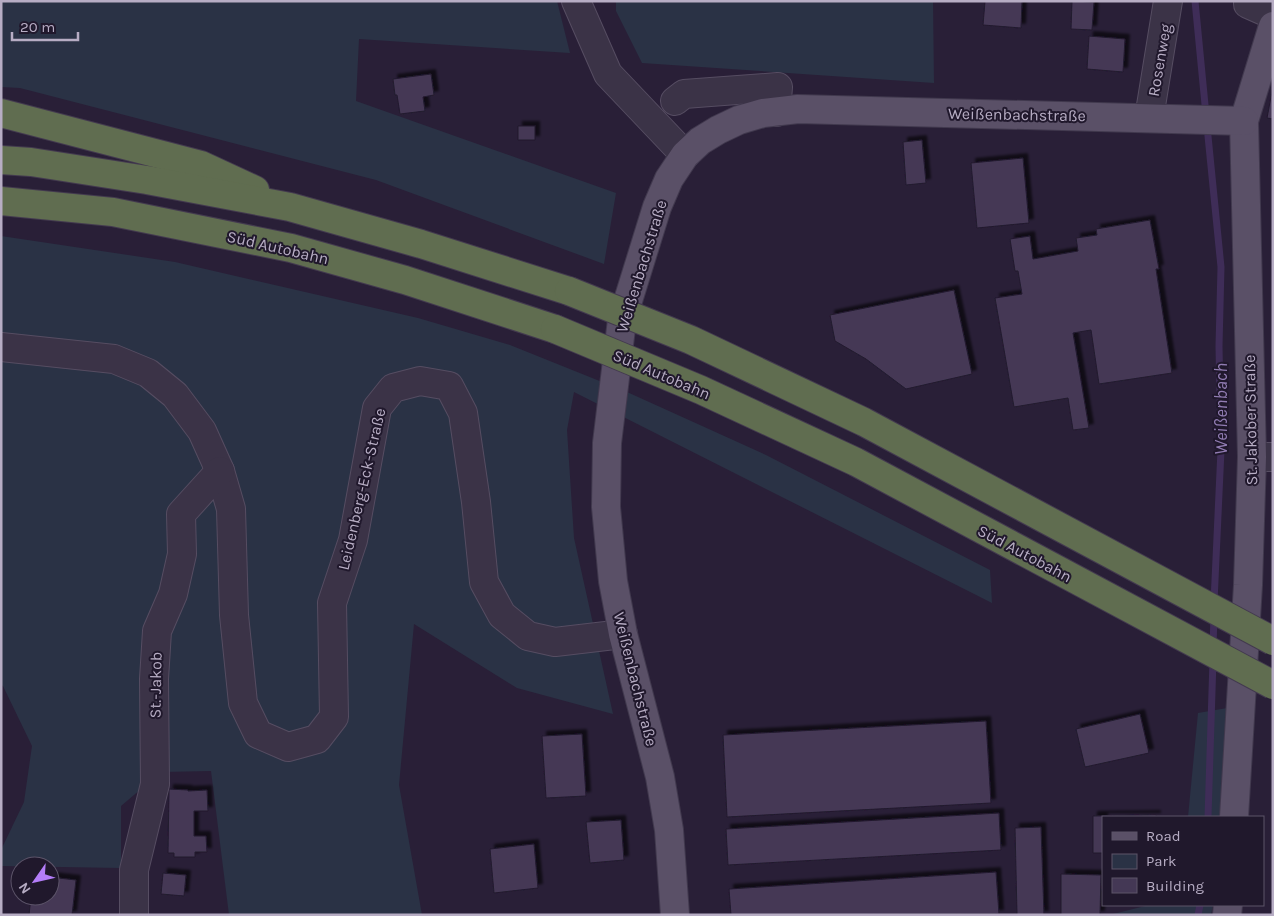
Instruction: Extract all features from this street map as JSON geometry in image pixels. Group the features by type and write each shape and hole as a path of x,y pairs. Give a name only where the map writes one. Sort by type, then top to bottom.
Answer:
{"highway":[{"path":"1,113 201,165 290,207"},
{"path":"1,160 31,162 146,180 290,207 421,244 569,291 691,340 864,422 1273,641"},
{"name":"Süd Autobahn","path":"1,201 113,212 291,248 404,280 555,329 701,390 856,462 1273,685"}],"main road":[{"name":"St. Jakober Straße","path":"1234,816 1248,585 1262,457 1244,121 1273,26"},
{"name":"Weißenbachstraße","path":"675,915 669,830 660,778 623,634 613,581 606,507 607,443 622,320 657,207 669,179 685,155 700,141 739,120 763,113 798,109 1244,121"}],"street":[{"path":"576,1 608,74 685,155"},
{"name":"Rosenweg","path":"1149,118 1168,1"},
{"path":"1248,1 1248,4 1273,15"},
{"path":"675,102 684,94 778,87 776,112"},
{"name":"Leidenberg-Eck-Straße","path":"1,347 114,358 148,374 175,395 202,431 220,471 231,509 234,615 243,704 258,734 288,747 317,739 334,717 332,603 352,540 377,408 393,388 420,381 449,386 463,413 476,502 484,582 502,616 528,636 555,642 623,634"},
{"name":"St.-Jakob","path":"134,915 134,870 155,784 154,679 157,631 174,594 182,554 182,514 220,471"}],"green space":[{"path":"1,1 557,1 570,53 359,39 356,101 616,193 604,264 376,180 20,88 1,87"},
{"path":"616,1 933,1 934,83 642,63 616,11"},
{"path":"1,236 175,262 418,318 510,345 627,392 766,455 990,570 992,603 574,392 567,430 574,538 613,714 517,688 414,624 399,785 422,915 229,915 211,771 161,772 121,806 121,868 60,867 60,856 10,856 10,866 1,866 1,850 24,802 32,746 1,685"},
{"path":"1233,707 1221,816 1188,816 1198,713"},
{"path":"1145,906 1213,906 1211,915 1109,915"}],"building":[{"path":"985,1 1022,1 1021,28 983,25"},
{"path":"1072,1 1094,2 1092,30 1071,29"},
{"path":"1089,36 1125,39 1123,72 1087,69"},
{"path":"431,74 434,95 423,97 425,111 400,114 393,79"},
{"path":"1273,86 1273,119 1267,118"},
{"path":"518,126 535,126 535,140 518,140"},
{"path":"922,140 926,183 906,185 903,142"},
{"path":"1023,158 1029,223 977,228 971,163"},
{"path":"1150,220 1159,269 1156,269 1172,373 1099,384 1091,330 1073,333 1089,428 1073,430 1068,398 1014,407 995,298 1022,294 1018,271 1015,271 1010,239 1030,236 1033,259 1078,251 1076,238 1097,235 1096,229"},
{"path":"954,290 972,374 906,389 866,359 835,341 830,315"},
{"path":"1140,714 1149,753 1085,767 1076,729"},
{"path":"986,721 991,803 727,817 723,735"},
{"path":"582,734 586,796 546,798 542,736"},
{"path":"169,789 207,790 208,811 194,811 194,836 206,836 207,852 195,852 195,857 174,857 174,853 168,853"},
{"path":"999,813 1001,850 728,865 726,829"},
{"path":"1156,815 1102,816 1102,853 1093,853 1093,816"},
{"path":"621,820 624,860 590,863 586,822"},
{"path":"1041,827 1044,915 1017,915 1015,828"},
{"path":"534,844 538,888 494,893 490,849"},
{"path":"996,872 999,914 731,915 729,889"},
{"path":"163,873 186,875 184,896 161,894"},
{"path":"1061,874 1101,875 1100,915 1061,915"},
{"path":"60,878 76,880 72,915 29,915 30,906 60,906"}],"waterway":[{"name":"Weißenbach","path":"1195,1 1206,115"},
{"name":"Weißenbach","path":"1207,126 1221,267 1219,346 1221,450 1214,602"},
{"name":"Weißenbach","path":"1213,647 1214,615"},
{"name":"Weißenbach","path":"1208,816 1213,660"},
{"name":"Weißenbach","path":"1198,915 1200,906"}]}
